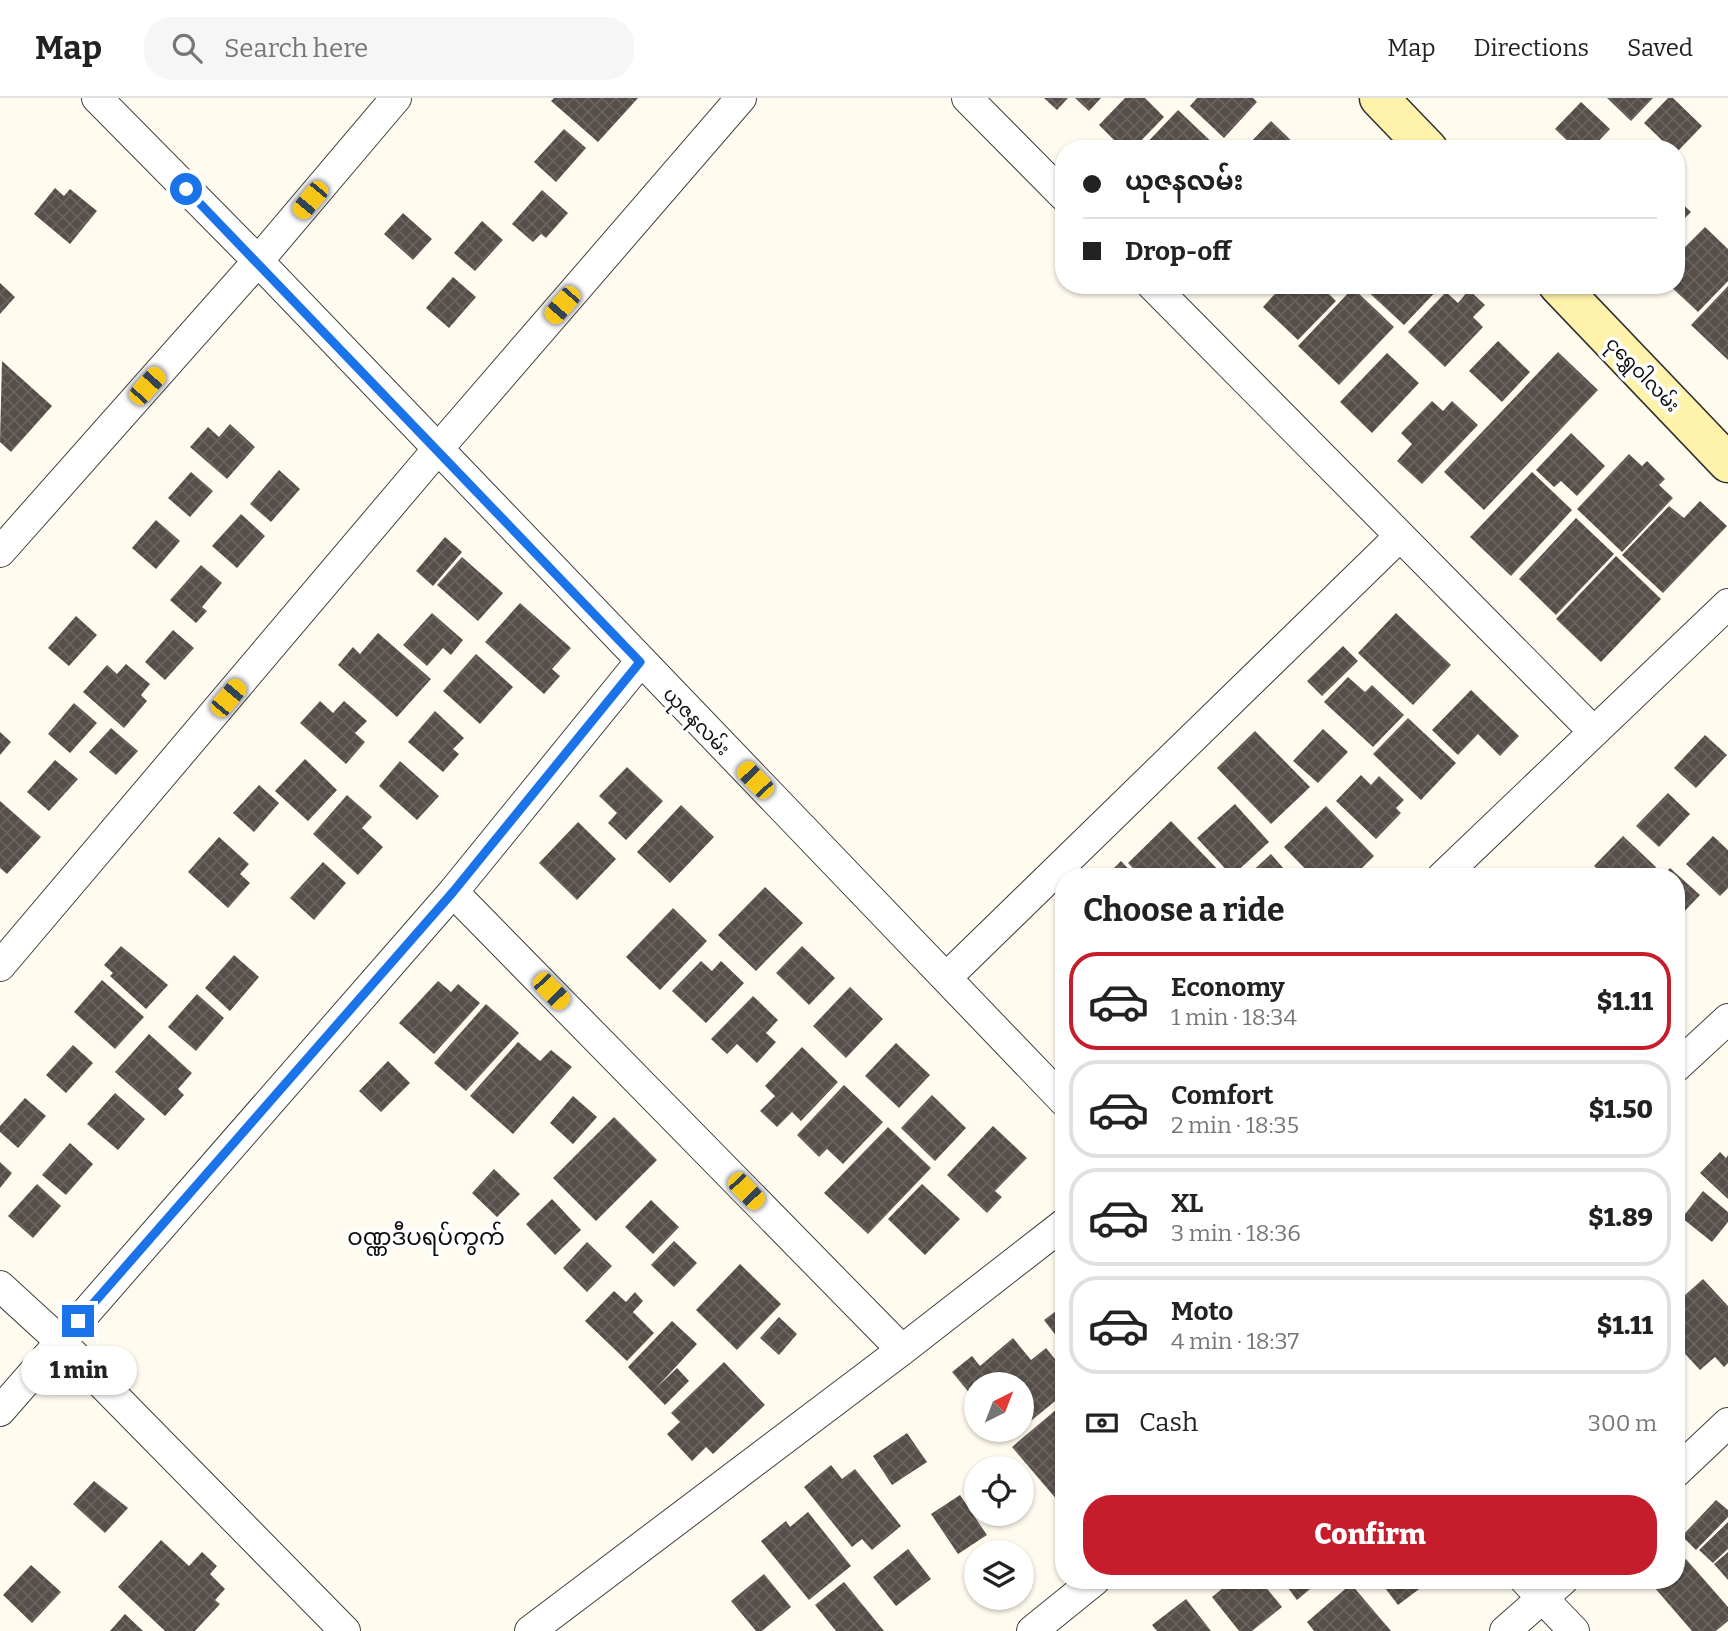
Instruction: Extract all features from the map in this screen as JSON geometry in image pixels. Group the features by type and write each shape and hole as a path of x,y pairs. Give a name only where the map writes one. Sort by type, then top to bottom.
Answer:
{"street":[{"name":"ယုဇနလမ်း","path":"97,98 258,261 1055,1092"},
{"path":"0,552 258,261 396,98"},
{"path":"0,966 741,98"},
{"path":"967,98 1055,187"},
{"path":"1379,98 1419,140"},
{"path":"1161,294 1594,732"},
{"name":"ငုရွှေဝါလမ်း","path":"1567,294 1728,463"},
{"path":"1059,868 1400,536"},
{"path":"1451,868 1728,604"},
{"path":"0,1410 453,892 640,662"},
{"path":"946,978 1055,872"},
{"path":"453,892 902,1350"},
{"path":"1685,1059 1728,1019"},
{"path":"530,1631 1055,1231"},
{"path":"0,1286 60,1341 345,1631"},
{"path":"1685,1464 1728,1423"},
{"path":"1032,1631 1084,1589"},
{"path":"1505,1631 1541,1589"},
{"path":"1546,1589 1574,1631"}],"building":[{"path":"554,98 638,98 598,142 551,101"},
{"path":"1044,98 1068,98 1057,110"},
{"path":"1075,98 1101,98 1089,111"},
{"path":"1125,98 1145,98 1164,117 1142,140 1114,140 1099,125"},
{"path":"1197,98 1253,98 1257,102 1224,138 1190,106"},
{"path":"1607,98 1653,98 1631,121"},
{"path":"1668,98 1673,98 1702,126 1685,144 1685,140 1662,140 1644,123"},
{"path":"1581,102 1610,129 1600,140 1567,140 1555,129"},
{"path":"1178,110 1210,140 1150,140"},
{"path":"1271,121 1291,140 1253,140"},
{"path":"564,129 586,148 556,182 534,162"},
{"path":"55,188 64,196 70,189 97,211 70,244 34,214"},
{"path":"542,190 568,213 546,238 541,234 533,242 512,224"},
{"path":"1685,206 1691,212 1685,218"},
{"path":"403,213 432,239 413,260 384,234"},
{"path":"482,221 503,240 475,271 454,253"},
{"path":"1705,227 1728,249 1728,281 1698,312 1679,294 1685,294 1685,247"},
{"path":"453,277 476,297 449,328 426,308"},
{"path":"0,283 15,297 0,314"},
{"path":"1728,286 1728,360 1691,325"},
{"path":"1275,294 1329,294 1336,301 1298,340 1263,307"},
{"path":"1347,294 1359,294 1394,327 1339,385 1298,346"},
{"path":"1370,294 1433,294 1404,325"},
{"path":"1444,294 1448,294 1458,303 1466,294 1473,294 1485,305 1473,317 1483,327 1445,367 1408,332"},
{"path":"1498,341 1530,372 1502,402 1469,371"},
{"path":"1558,352 1598,390 1484,510 1444,472"},
{"path":"1387,353 1419,383 1372,433 1340,402"},
{"path":"2,361 52,406 11,452 0,442"},
{"path":"1432,401 1443,411 1452,401 1478,425 1422,484 1397,461 1412,444 1401,433"},
{"path":"230,424 255,447 227,479 190,447 208,427 219,437"},
{"path":"1571,433 1605,466 1577,496 1561,481 1554,487 1536,470"},
{"path":"1629,454 1642,466 1647,461 1665,479 1659,485 1673,498 1622,552 1577,509"},
{"path":"279,470 300,489 271,522 250,504"},
{"path":"191,472 213,491 190,517 168,498"},
{"path":"1532,472 1572,510 1511,576 1470,537"},
{"path":"1700,501 1727,526 1663,593 1622,555 1669,506 1684,518"},
{"path":"241,514 265,536 237,568 212,546"},
{"path":"1576,518 1614,554 1556,615 1519,579"},
{"path":"156,520 180,541 156,569 132,548"},
{"path":"445,537 462,552 433,586 416,571"},
{"path":"1616,556 1661,599 1601,662 1556,619"},
{"path":"462,557 503,593 478,621 437,585"},
{"path":"201,565 222,583 202,607 207,611 196,623 170,600"},
{"path":"520,603 571,648 552,669 560,676 544,694 485,642"},
{"path":"432,613 463,640 451,655 443,648 427,666 403,645"},
{"path":"1396,613 1451,665 1413,705 1358,653"},
{"path":"76,616 97,635 69,666 48,648"},
{"path":"173,630 194,648 165,680 145,662"},
{"path":"378,633 431,679 397,717 338,665 353,647 360,654"},
{"path":"1343,646 1358,661 1322,696 1307,681"},
{"path":"476,654 513,687 480,724 443,691"},
{"path":"126,664 150,684 141,695 147,701 124,728 83,692 107,665 117,674"},
{"path":"1348,677 1365,692 1372,685 1404,715 1373,747 1324,702"},
{"path":"1471,690 1519,736 1500,756 1478,734 1458,755 1432,730"},
{"path":"320,701 333,713 344,701 367,721 355,733 365,742 346,764 300,723"},
{"path":"74,703 97,723 70,753 48,734"},
{"path":"435,711 464,738 453,749 459,754 443,772 408,742"},
{"path":"1408,718 1456,763 1421,800 1373,754"},
{"path":"111,728 138,751 116,775 89,752"},
{"path":"1323,729 1348,752 1318,783 1293,761"},
{"path":"1255,731 1310,787 1271,824 1217,768"},
{"path":"0,732 11,742 0,755"},
{"path":"1705,735 1727,755 1696,788 1674,768"},
{"path":"305,759 337,790 308,821 275,791"},
{"path":"55,760 78,779 49,811 27,792"},
{"path":"400,761 439,796 417,820 379,786"},
{"path":"627,767 663,801 626,840 608,823 617,813 599,796"},
{"path":"1361,775 1371,785 1379,776 1404,800 1396,808 1401,813 1376,839 1336,801"},
{"path":"259,785 279,803 254,832 233,813"},
{"path":"1668,793 1690,814 1659,847 1636,826"},
{"path":"347,795 372,817 362,828 383,847 358,875 313,834"},
{"path":"0,801 41,837 7,874 0,868"},
{"path":"1235,804 1269,842 1241,868 1225,868 1197,838"},
{"path":"681,805 714,837 670,883 637,852"},
{"path":"1326,806 1374,856 1362,868 1304,868 1284,847"},
{"path":"1171,821 1216,868 1133,868 1128,863"},
{"path":"578,822 616,859 577,900 539,863"},
{"path":"1623,836 1656,867 1596,868 1594,866"},
{"path":"1713,836 1728,850 1728,888 1720,896 1686,864"},
{"path":"219,837 249,864 240,874 250,883 228,908 188,872"},
{"path":"1271,854 1283,868 1256,868"},
{"path":"1121,861 1128,868 1114,868"},
{"path":"323,862 346,883 314,920 290,898"},
{"path":"1685,882 1700,895 1685,911"},
{"path":"765,887 803,923 756,971 718,935"},
{"path":"673,908 707,941 660,990 626,957"},
{"path":"121,946 168,985 146,1009 110,976 113,973 104,965"},
{"path":"802,946 835,978 809,1005 776,973"},
{"path":"234,955 259,977 230,1011 205,988"},
{"path":"701,961 712,971 721,961 744,983 706,1023 672,991"},
{"path":"102,980 144,1017 115,1049 74,1012"},
{"path":"438,981 451,992 458,984 480,1003 434,1054 399,1023"},
{"path":"850,987 883,1019 846,1058 813,1026"},
{"path":"197,994 224,1018 196,1051 168,1027"},
{"path":"753,996 778,1020 766,1033 776,1042 757,1063 737,1044 727,1054 711,1039"},
{"path":"486,1004 519,1033 466,1091 434,1063"},
{"path":"149,1034 192,1073 178,1089 184,1095 165,1116 115,1072"},
{"path":"518,1042 540,1061 551,1050 572,1067 513,1134 470,1096"},
{"path":"896,1043 930,1075 899,1108 865,1076"},
{"path":"73,1045 93,1063 66,1093 46,1075"},
{"path":"802,1047 838,1082 801,1121 792,1112 777,1127 760,1111 775,1096 765,1086"},
{"path":"388,1061 410,1083 381,1112 359,1091"},
{"path":"844,1085 883,1122 843,1164 827,1149 819,1157 797,1135"},
{"path":"115,1093 145,1119 118,1150 87,1124"},
{"path":"932,1095 966,1128 935,1161 901,1128"},
{"path":"573,1096 597,1117 573,1144 550,1123"},
{"path":"25,1098 46,1116 18,1148 0,1132 0,1126"},
{"path":"614,1117 657,1160 596,1221 553,1178"},
{"path":"993,1126 1027,1158 995,1191 1002,1197 987,1213 947,1175"},
{"path":"888,1127 931,1168 868,1234 824,1193"},
{"path":"70,1143 93,1164 66,1195 42,1175"},
{"path":"1720,1152 1726,1158 1728,1155 1728,1199 1700,1173"},
{"path":"0,1162 12,1173 0,1188"},
{"path":"494,1169 520,1194 497,1217 472,1193"},
{"path":"37,1184 61,1206 33,1238 8,1216"},
{"path":"922,1184 960,1219 925,1255 888,1219"},
{"path":"1703,1191 1728,1212 1728,1222 1712,1242 1685,1220 1685,1214"},
{"path":"552,1199 581,1230 555,1255 526,1224"},
{"path":"651,1200 679,1227 653,1254 625,1227"},
{"path":"674,1241 697,1263 674,1287 651,1265"},
{"path":"587,1242 612,1266 587,1292 563,1268"},
{"path":"740,1264 781,1304 737,1350 696,1310"},
{"path":"1703,1279 1728,1306 1728,1363 1724,1367 1715,1357 1700,1370 1685,1354 1685,1295"},
{"path":"614,1291 626,1302 635,1292 643,1301 633,1312 654,1333 627,1361 585,1321"},
{"path":"1055,1312 1055,1334 1044,1320"},
{"path":"779,1317 797,1334 779,1355 760,1338"},
{"path":"672,1321 697,1344 657,1387 677,1368 689,1381 665,1405 628,1367"},
{"path":"1013,1338 1031,1360 1046,1348 1055,1359 1055,1401 1034,1418 1034,1372 964,1372 964,1386 952,1372 972,1356 980,1366"},
{"path":"724,1362 765,1405 713,1454 706,1447 692,1461 667,1434 680,1422 671,1413"},
{"path":"1055,1411 1055,1497 1034,1473 1034,1456 1020,1456 1012,1447 1018,1442 1034,1442 1034,1428"},
{"path":"907,1433 927,1462 892,1485 873,1456"},
{"path":"831,1465 842,1479 855,1469 901,1526 872,1550 862,1539 852,1547 804,1487"},
{"path":"94,1481 128,1508 105,1533 73,1504"},
{"path":"960,1495 964,1501 964,1526 981,1526 987,1535 979,1540 964,1540 964,1550 958,1554 931,1514"},
{"path":"1716,1500 1728,1510 1728,1517 1696,1550 1685,1539 1685,1533"},
{"path":"808,1512 851,1566 809,1600 761,1541 786,1521 790,1527"},
{"path":"1728,1522 1728,1549 1713,1563 1699,1550"},
{"path":"161,1540 189,1566 202,1552 217,1566 210,1574 225,1589 215,1600 220,1604 195,1631 165,1631 118,1587"},
{"path":"908,1549 931,1579 896,1606 873,1577"},
{"path":"1728,1552 1728,1580 1714,1564"},
{"path":"1685,1560 1728,1607 1728,1621 1716,1631 1692,1631 1656,1589 1685,1589"},
{"path":"31,1565 61,1592 32,1623 3,1595"},
{"path":"764,1574 791,1607 762,1631 756,1631 731,1601"},
{"path":"844,1582 884,1631 836,1631 815,1605"},
{"path":"1222,1589 1267,1589 1282,1607 1252,1631 1239,1631 1212,1597"},
{"path":"1289,1589 1310,1589 1297,1600"},
{"path":"1345,1589 1355,1589 1391,1631 1314,1631 1307,1622"},
{"path":"1386,1589 1419,1589 1398,1605"},
{"path":"1186,1599 1211,1631 1157,1631 1152,1625"},
{"path":"125,1614 143,1631 110,1631"}],"district":[{"name":"ဝဏ္ဏဒီပရပ်ကွက်","path":"426,1237"}],"route":[{"path":"78,1321 453,892 640,662 186,189"}]}
